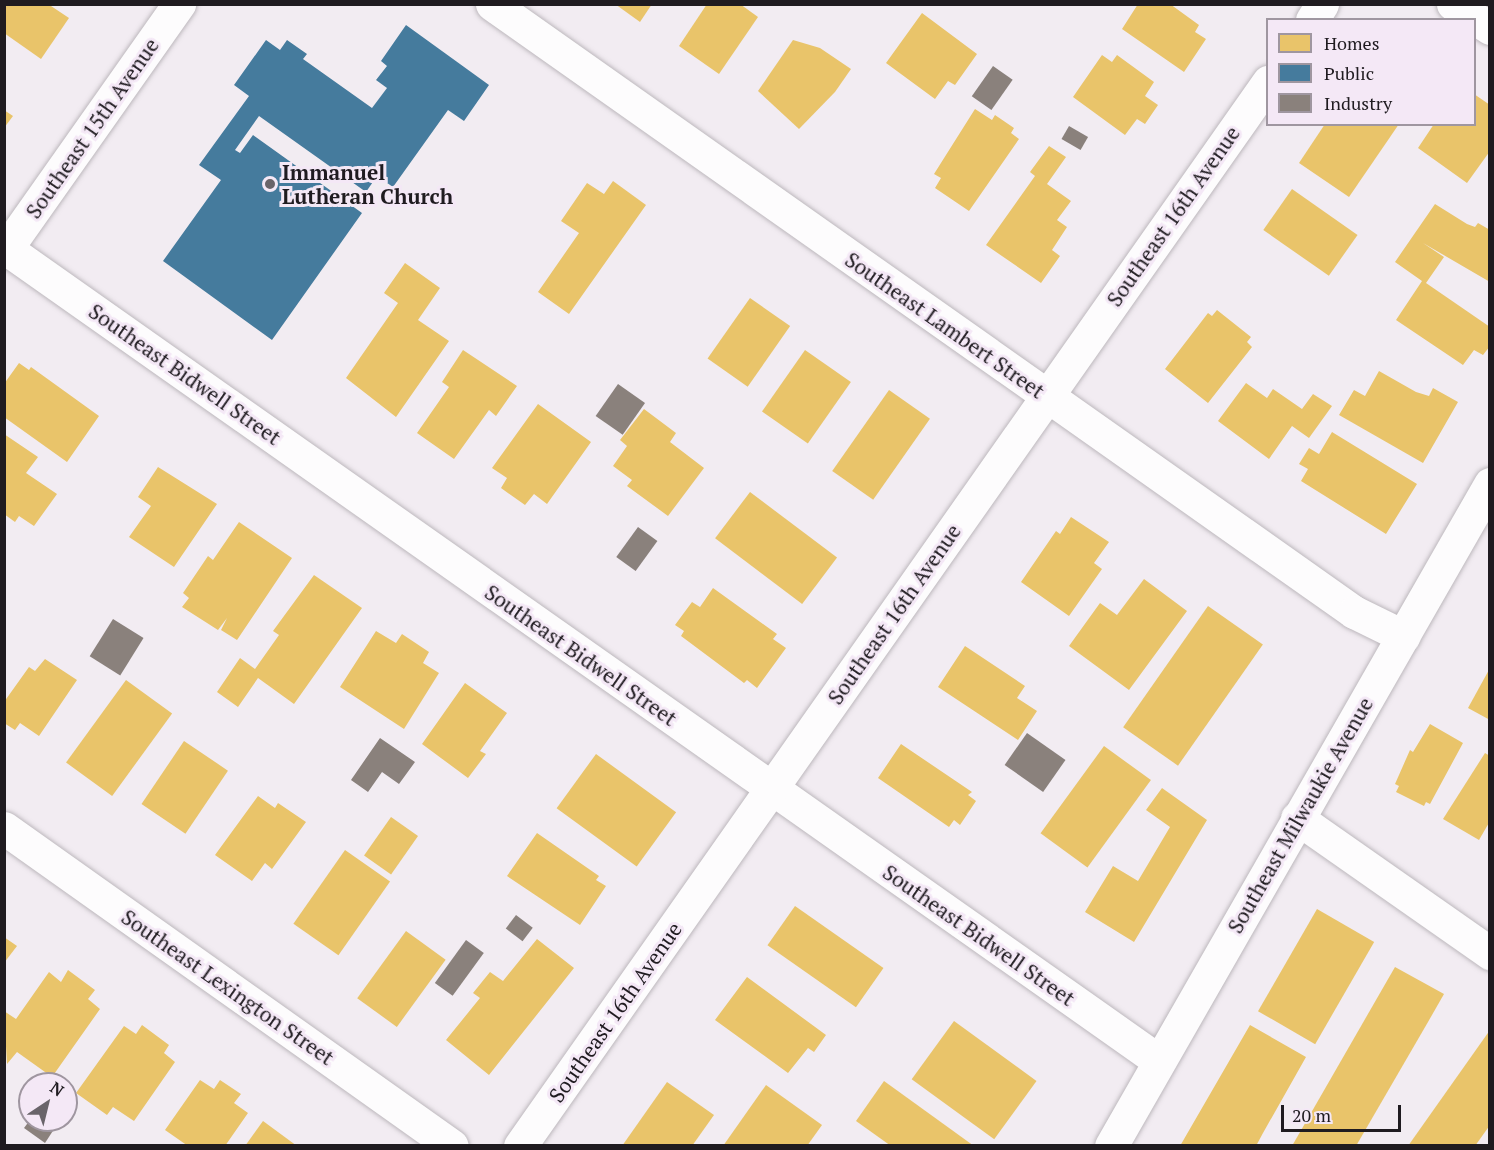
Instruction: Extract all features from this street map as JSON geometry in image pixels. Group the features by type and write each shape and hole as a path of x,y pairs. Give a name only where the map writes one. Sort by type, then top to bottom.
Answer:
{"street":[{"name":"Southeast 15th Avenue","path":"5,249 180,4"},
{"name":"Southeast Lambert Street","path":"492,4 1046,397 1354,612 1403,636"},
{"path":"1313,18 1322,4"},
{"path":"1453,4 1475,18"},
{"path":"1476,19 1490,28"},
{"name":"Southeast 16th Avenue","path":"520,1146 1266,85"},
{"name":"Southeast Bidwell Street","path":"5,249 771,790 1160,1061"},
{"name":"Southeast Milwaukie Avenue","path":"1111,1146 1490,484"},
{"path":"1297,818 1490,953"},
{"name":"Southeast Lexington Street","path":"4,828 452,1146"}],"building: Homes":[{"path":"4,4 48,4 69,18 41,59 4,33"},
{"path":"615,4 652,4 640,22"},
{"path":"707,4 740,4 758,17 719,74 679,46"},
{"path":"1138,4 1170,4 1199,25 1195,32 1206,39 1184,72 1122,29"},
{"path":"922,13 977,54 955,85 948,81 935,99 886,63"},
{"path":"793,40 820,48 851,69 835,92 799,129 758,91"},
{"path":"1102,55 1112,62 1117,55 1154,82 1145,96 1158,105 1145,124 1137,119 1125,135 1073,97"},
{"path":"1476,95 1490,105 1490,151 1467,183 1418,148 1433,126 1476,126"},
{"path":"975,109 992,120 995,115 1014,128 1011,133 1019,139 969,211 935,188 941,178 934,174"},
{"path":"4,110 13,116 4,128"},
{"path":"1324,126 1398,126 1349,197 1299,163"},
{"path":"1049,146 1066,157 1047,184 1071,201 1057,220 1067,227 1052,250 1060,256 1041,283 986,245 1035,176 1030,172"},
{"path":"613,181 646,205 569,314 538,292 579,233 561,221 587,183 604,194"},
{"path":"1292,189 1358,235 1329,276 1263,230"},
{"path":"1435,204 1467,224 1475,227 1478,223 1490,230 1490,282 1423,243 1444,257 1426,283 1490,327 1490,346 1483,355 1474,350 1463,365 1396,320 1422,281 1395,262"},
{"path":"405,263 440,288 418,320 449,341 396,417 346,378 398,303 384,293"},
{"path":"750,298 790,326 748,387 708,359"},
{"path":"1217,310 1251,337 1247,342 1252,347 1208,403 1165,369 1208,313 1212,316"},
{"path":"463,350 517,386 496,416 489,410 454,459 417,433 449,387 442,382"},
{"path":"805,350 851,382 808,444 762,411"},
{"path":"19,363 29,370 31,367 99,416 67,462 4,417 4,384"},
{"path":"1379,371 1416,392 1429,396 1433,388 1458,402 1423,463 1339,415 1354,390 1365,396"},
{"path":"1246,383 1267,398 1273,389 1302,409 1313,394 1332,406 1309,438 1292,426 1269,459 1218,421"},
{"path":"889,390 930,419 873,500 832,471"},
{"path":"538,404 591,442 547,504 534,494 525,505 501,488 507,478 492,468"},
{"path":"644,409 676,433 670,442 704,468 668,516 627,486 632,480 613,466 627,446 620,440"},
{"path":"1332,432 1417,484 1386,534 1301,481 1308,469 1299,464 1309,448 1319,454"},
{"path":"4,434 38,457 26,473 57,494 34,526 19,516 15,522 4,514"},
{"path":"158,467 217,504 174,567 129,537 151,506 138,497"},
{"path":"750,492 837,558 802,604 715,538"},
{"path":"1071,517 1109,542 1094,563 1102,569 1069,616 1021,582 1056,531 1060,534"},
{"path":"239,522 292,558 237,640 221,630 227,618 218,630 182,607 189,598 183,593 208,556 213,560"},
{"path":"314,575 362,608 294,704 258,678 238,707 217,692 240,658 255,669 279,635 273,631"},
{"path":"1144,579 1187,611 1129,690 1069,646 1100,603 1117,615"},
{"path":"713,588 777,634 773,639 786,648 757,688 747,680 744,683 681,636 684,631 675,625 692,602 700,607"},
{"path":"1208,606 1263,644 1178,766 1123,727"},
{"path":"376,631 396,643 402,634 429,652 423,663 439,673 404,729 340,687"},
{"path":"965,646 1025,686 1017,698 1037,711 1018,740 938,687"},
{"path":"45,659 77,680 39,736 20,723 15,730 4,723 4,702 29,667 35,671"},
{"path":"1490,668 1490,720 1468,708"},
{"path":"126,680 172,714 112,796 66,763"},
{"path":"465,683 507,713 480,751 486,754 468,778 422,744"},
{"path":"1430,724 1463,743 1430,804 1426,802 1424,806 1396,792 1399,786 1395,784 1410,750 1413,752"},
{"path":"184,741 228,771 185,834 142,804"},
{"path":"901,744 972,792 968,795 976,801 960,825 954,820 949,827 878,778"},
{"path":"1104,746 1151,780 1087,867 1041,833"},
{"path":"1485,753 1490,756 1490,821 1479,840 1443,819"},
{"path":"596,754 676,812 637,866 557,808"},
{"path":"1162,788 1207,820 1134,942 1085,912 1113,866 1138,881 1170,827 1146,810"},
{"path":"258,796 275,808 278,803 306,822 272,869 265,863 252,881 215,855"},
{"path":"391,817 418,836 391,874 364,856"},
{"path":"537,833 599,876 596,880 606,886 580,925 507,876"},
{"path":"345,850 390,882 338,955 293,924"},
{"path":"795,906 883,968 856,1007 767,945"},
{"path":"1317,909 1374,942 1315,1044 1258,1011"},
{"path":"406,931 446,960 397,1027 357,998"},
{"path":"4,937 17,946 4,963"},
{"path":"537,939 574,968 489,1075 446,1040 480,998 473,993 490,972 503,981"},
{"path":"1395,967 1444,994 1428,1022 1356,1146 1292,1146"},
{"path":"68,970 95,990 88,999 100,1009 56,1072 45,1072 17,1052 7,1064 4,1011 16,1019 49,972 61,982"},
{"path":"747,977 826,1035 814,1052 808,1048 788,1073 715,1020"},
{"path":"954,1021 1037,1081 994,1139 912,1079"},
{"path":"142,1025 169,1045 164,1053 175,1062 134,1121 113,1107 107,1115 78,1094 78,1090 124,1026 136,1034"},
{"path":"1250,1025 1306,1057 1256,1146 1180,1146"},
{"path":"1490,1030 1490,1125 1475,1146 1408,1146"},
{"path":"200,1080 214,1089 220,1080 241,1094 234,1103 248,1113 225,1146 188,1146 165,1130"},
{"path":"884,1081 974,1146 891,1146 856,1121"},
{"path":"667,1082 714,1115 692,1146 622,1146"},
{"path":"766,1085 822,1125 807,1146 723,1146"},
{"path":"263,1121 297,1146 245,1146"}],"building: Public":[{"name":"Immanuel Lutheran Church","path":"406,25 489,85 464,121 448,110 393,187 377,176 366,192 259,116 235,150 240,153 253,135 362,213 272,340 163,261 221,180 199,165 249,96 234,85 266,40 280,50 287,40 307,54 303,59 372,108 387,88 376,80 387,66 381,61"}],"building: Industry":[{"path":"993,66 1013,80 991,110 972,96"},
{"path":"1069,126 1088,137 1081,150 1062,139"},
{"path":"618,384 645,403 623,435 596,416"},
{"path":"638,527 657,541 636,571 616,557"},
{"path":"113,619 144,638 120,675 90,656"},
{"path":"1027,733 1066,760 1043,792 1005,765"},
{"path":"380,738 415,762 399,784 382,772 368,792 351,780"},
{"path":"516,915 533,928 523,941 506,929"},
{"path":"466,940 484,953 453,996 435,983"},
{"path":"30,1132 52,1132 45,1143"}],"place":[{"name":"Immanuel Lutheran Church","path":"270,184"}]}
